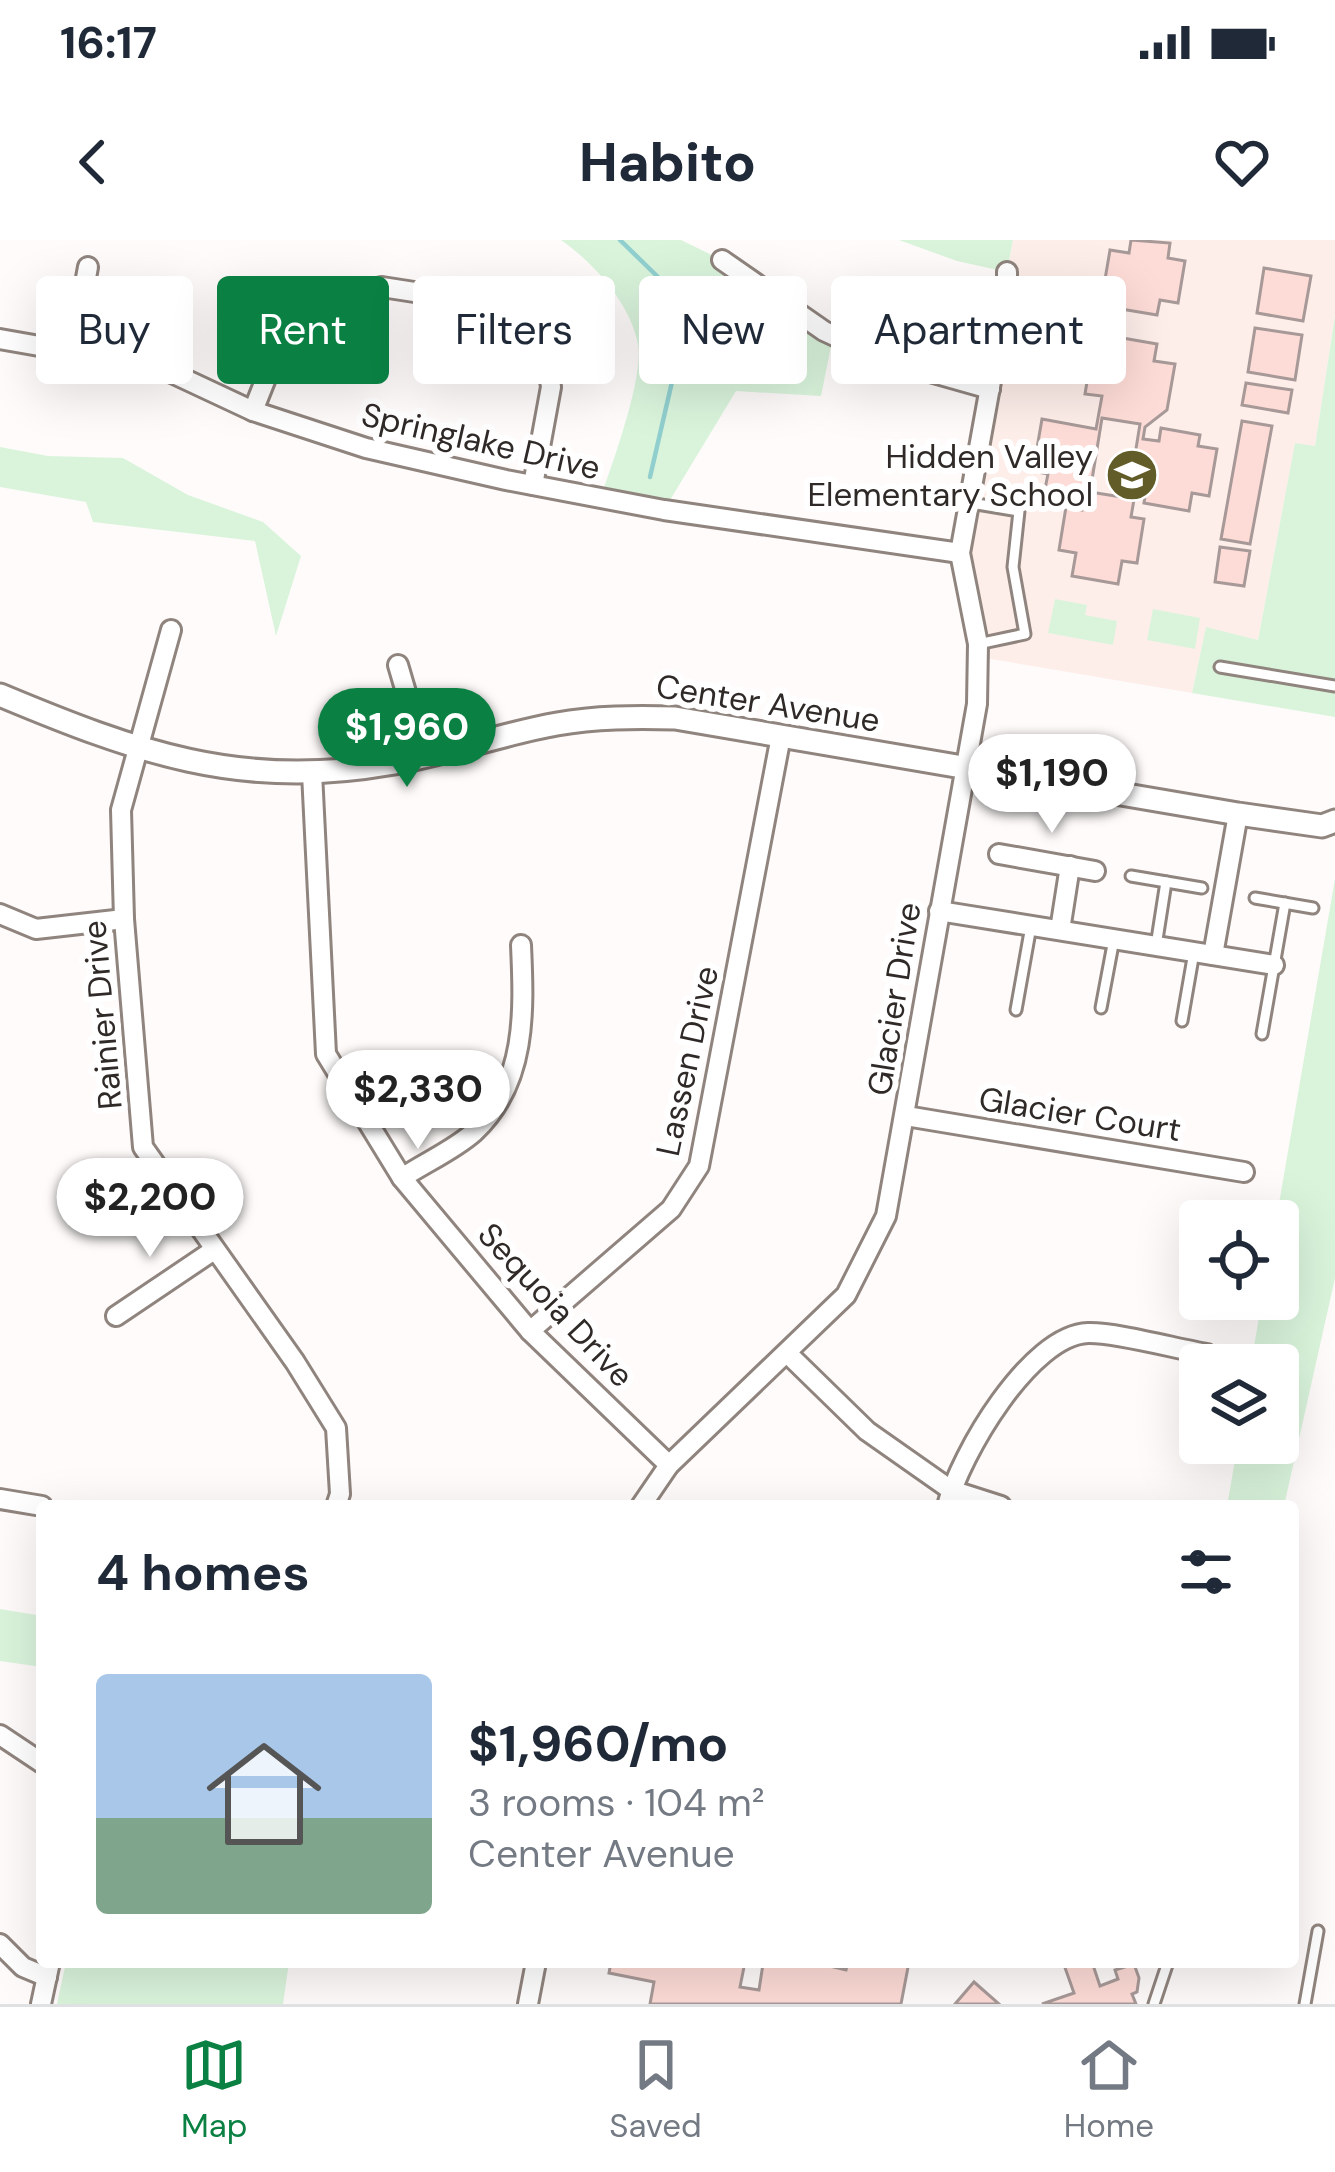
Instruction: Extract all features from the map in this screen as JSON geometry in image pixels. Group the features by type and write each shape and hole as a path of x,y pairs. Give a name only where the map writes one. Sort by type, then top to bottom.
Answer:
{"street":[{"path":"722,260 824,331 884,359 990,389"},
{"path":"86,276 88,267"},
{"name":"Glacier Drive","path":"645,1500 669,1465 846,1295 886,1216 980,675 960,553 1007,272"},
{"path":"254,411 280,343 312,309 382,287 453,298 532,334 548,361 551,387 533,485"},
{"name":"Springlake Drive","path":"0,339 36,344"},
{"name":"Springlake Drive","path":"193,383 254,411 366,448 533,485 664,510 960,553"},
{"name":"Rainier Drive","path":"170,631 121,810 124,919 143,1147 336,1428 338,1500"},
{"path":"398,665 425,757"},
{"name":"Center Avenue","path":"0,695 135,749 211,766 312,773 425,757 555,724 619,716 675,718 1331,828"},
{"name":"Lassen Drive","path":"530,1331 671,1209 700,1166 781,736"},
{"name":"Sequoia Drive","path":"312,773 326,1054 402,1178 530,1331 669,1465"},
{"path":"1203,953 1238,814"},
{"path":"999,854 1095,871"},
{"path":"1060,930 1070,866"},
{"path":"939,911 1274,965"},
{"path":"0,914 36,928 124,919"},
{"path":"402,1178 474,1132 510,1084 524,1012 520,945"},
{"name":"Glacier Court","path":"906,1116 1244,1172"},
{"path":"116,1316 214,1250"},
{"path":"787,1353 867,1431 950,1498 975,1440 1034,1357 1085,1332 1179,1349"},
{"path":"0,1499 36,1505"},
{"path":"0,1735 36,1759"},
{"path":"0,1944 23,1967 48,1969 41,2004"},
{"path":"527,2004 535,1968"}],"lane":[{"path":"970,502 1019,511 1013,567 1025,634 978,644"},
{"path":"1220,667 1335,686"},
{"path":"1132,876 1202,888"},
{"path":"1156,946 1166,882"},
{"path":"1255,898 1312,908"},
{"path":"1262,1034 1285,904"},
{"path":"1016,1010 1031,926"},
{"path":"1101,1008 1114,939"},
{"path":"1182,1021 1203,953"},
{"path":"1305,2004 1318,1931"},
{"path":"1154,2004 1166,1968"}],"shaded area":[{"name":"Hidden Valley Elementary School","path":"1013,240 1335,240 1335,314 1315,447 1295,444 1258,640 1206,628 1192,693 979,657 960,553 989,384 1126,384 1126,276 1007,276"}],"green space":[{"path":"561,240 681,240 745,276 639,276 639,359 634,329 615,295 615,276 601,276"},
{"path":"899,240 1013,240 1007,272 957,261"},
{"path":"1335,315 1335,717 1192,693 1206,627 1258,640 1295,443 1315,446"},
{"path":"807,318 831,335 821,396 736,391 664,510 600,499 632,399 639,359 639,384 807,384"},
{"path":"0,447 48,456 123,458 188,495 263,522 301,556 276,636 255,541 93,522 86,502 0,487"},
{"path":"1055,599 1087,605 1085,615 1117,621 1113,645 1048,633"},
{"path":"1153,609 1200,618 1195,649 1147,640"},
{"path":"1335,879 1335,1278 1299,1439 1299,1344 1254,1344 1258,1320 1299,1320 1299,1200 1280,1200"},
{"path":"1234,1464 1293,1464 1285,1500 1228,1500"},
{"path":"0,1609 36,1615 36,1666 0,1661"},
{"path":"65,1968 288,1968 283,2004 57,2004"}],"building":[{"path":"1131,240 1170,243 1168,258 1185,261 1178,303 1160,300 1157,315 1126,310 1126,276 1106,276 1110,250 1129,253"},
{"path":"1264,268 1311,276 1303,321 1257,313"},
{"path":"1255,328 1302,335 1295,380 1248,372"},
{"path":"1126,339 1157,344 1154,361 1175,364 1167,410 1145,427 1143,439 1159,441 1161,428 1200,435 1198,446 1217,449 1209,496 1192,493 1189,511 1144,503 1146,490 1136,488 1131,517 1144,519 1137,563 1122,561 1118,584 1072,576 1076,553 1059,550 1066,507 1082,510 1085,495 1045,489 1048,474 1033,471 1042,419 1096,429 1102,396 1085,394 1087,384 1126,384","holes":["1102,418 1140,424 1128,498 1090,492"]},
{"path":"1246,383 1292,390 1288,413 1242,405"},
{"path":"1242,421 1272,426 1250,544 1221,539"},
{"path":"1220,547 1250,551 1244,586 1215,582"},
{"path":"610,1968 744,1968 740,1987 759,1990 762,1968 908,1968 901,2004 650,2004 654,1982 609,1973"},
{"path":"1065,1968 1094,1968 1100,1986 1118,1979 1115,1970 1121,1968 1135,1968 1139,1978 1137,1992 1132,1994 1136,2004 1042,2004 1074,1993"},
{"path":"974,1982 999,2004 955,2004"}],"waterway":[{"path":"620,240 658,277 678,356 650,477"}],"place":[{"name":"Hidden Valley Elementary School","path":"1132,475"}]}
